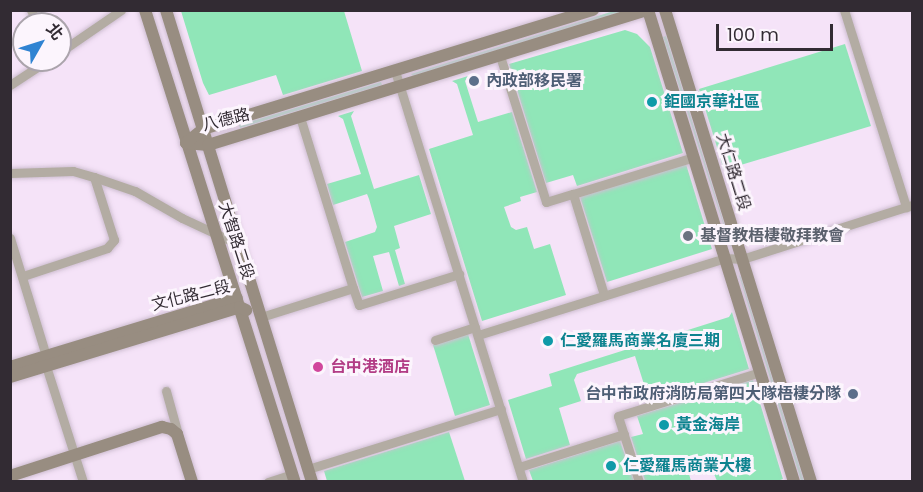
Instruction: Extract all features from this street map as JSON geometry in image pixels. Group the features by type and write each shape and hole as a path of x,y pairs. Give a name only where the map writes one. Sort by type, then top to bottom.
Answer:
{"street":[{"path":"72,44 121,10"},
{"name":"大智路二段","path":"145,10 293,478"},
{"name":"大智路二段","path":"166,10 312,482"},
{"name":"八德路","path":"186,143 203,129 593,10"},
{"name":"八德路","path":"186,143 208,145 648,10"},
{"name":"大仁路二段","path":"648,10 794,482"},
{"name":"大仁路二段","path":"665,10 811,482"},
{"path":"435,340 476,331 604,295 725,258 742,259 909,206 844,10"},
{"path":"500,56 546,202 694,157"},
{"path":"395,71 523,482"},
{"path":"10,85 30,72"},
{"path":"300,117 359,305 459,274"},
{"path":"10,173 73,171 94,177 135,191 217,236 238,244"},
{"path":"23,276 107,248 114,240 94,177"},
{"path":"573,194 604,295"},
{"path":"10,238 83,482"},
{"path":"261,317 354,288"},
{"name":"文化路二段","path":"10,377 46,361 239,303 261,317"},
{"name":"文化路二段","path":"10,367 46,361"},
{"path":"639,482 618,416 760,372"},
{"path":"166,391 192,482"},
{"path":"308,469 501,409"},
{"path":"10,476 159,427 171,429 179,438"},
{"path":"519,467 624,434"},
{"path":"268,482 293,478"}],"green space":[{"path":"181,11 344,11 362,71 283,95 276,75 209,95 203,83"},
{"path":"614,11 622,12 413,76 411,74"},
{"path":"625,30 637,34 650,47 683,153 577,186 573,175 546,183 509,64"},
{"path":"666,36 731,246 731,248 663,37"},
{"path":"845,44 871,126 724,170 699,89"},
{"path":"468,76 465,81 478,122 512,112 537,192 520,197 521,201 504,207 511,227 516,230 527,227 534,249 550,244 566,295 482,321 429,149 473,135 457,84 452,81"},
{"path":"381,82 382,85 240,128 239,125"},
{"path":"354,111 351,116 374,189 419,175 431,214 394,226 400,248 395,250 405,284 399,286 389,252 373,256 383,291 362,297 345,242 375,232 377,227 369,199 367,194 333,205 327,184 361,174 343,119 338,116"},
{"path":"686,164 712,249 607,282 580,197"},
{"path":"739,275 741,277 804,481 801,481"},
{"path":"732,312 749,369 649,400 635,356 577,374 574,380 581,401 559,408 570,445 526,459 508,400 552,386 549,374 729,317"},
{"path":"468,334 490,405 455,416 433,345"},
{"path":"753,380 783,479 775,482 717,481 711,467 689,474 691,481 645,481 631,437 643,434 637,416"},
{"path":"449,432 465,481 327,481 324,471"},
{"path":"620,441 634,481 533,481 529,470"}],"place":[{"name":"內政部移民署","path":"474,81"},
{"name":"鉅國京華社區","path":"652,102"},
{"name":"基督教梧棲敬拜教會","path":"688,236"},
{"name":"仁愛羅馬商業名廈三期","path":"548,341"},
{"name":"台中港酒店","path":"318,367"},
{"name":"台中市政府消防局第四大隊梧棲分隊","path":"853,394"},
{"name":"黃金海岸","path":"664,425"},
{"name":"仁愛羅馬商業大樓","path":"611,466"}]}
